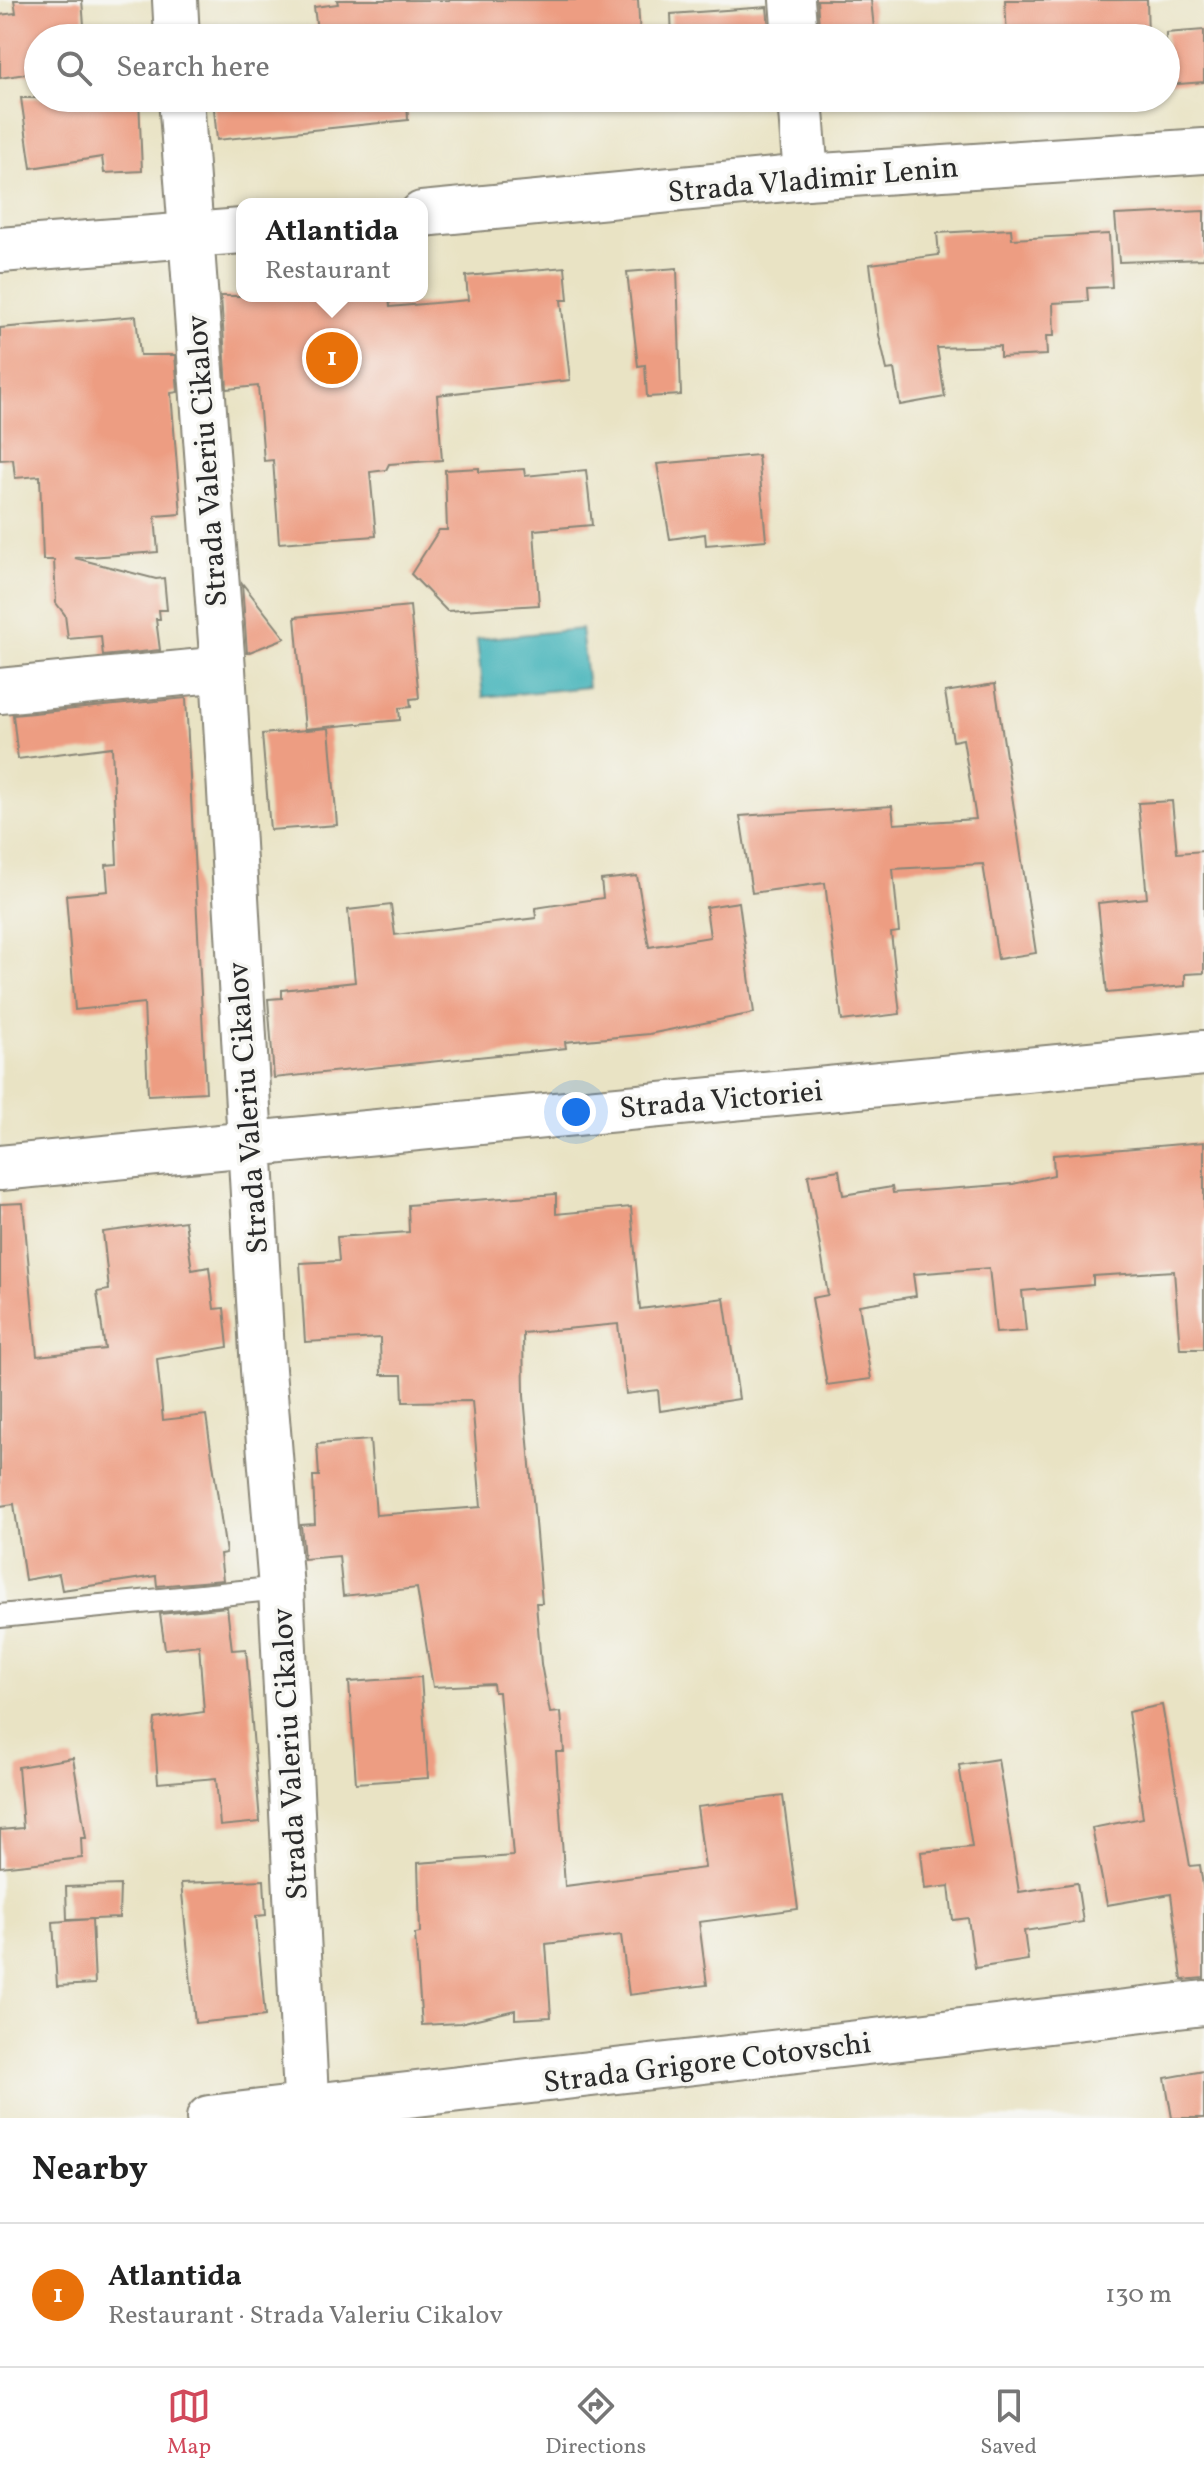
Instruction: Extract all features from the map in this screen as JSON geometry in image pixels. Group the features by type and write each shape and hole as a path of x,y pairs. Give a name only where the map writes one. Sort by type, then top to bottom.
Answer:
{"street":[{"path":"175,0 176,24"},
{"path":"792,0 794,24"},
{"name":"Strada Valeriu Cikalov","path":"182,112 223,669 249,1144 281,1588 307,2114"},
{"path":"801,112 806,177"},
{"name":"Strada Vladimir Lenin","path":"428,213 806,177 1204,151"},
{"path":"0,250 236,232"},
{"path":"0,691 223,669"},
{"name":"Strada Victoriei","path":"0,1168 1204,1053"},
{"name":"Strada Grigore Cotovschi","path":"209,2118 307,2114 1204,2003"}],"lane":[{"path":"0,1616 281,1588"}],"water":[{"path":"581,629 588,687 483,697 477,639"}],"building":[{"path":"14,0 82,0 84,24 24,24 24,74 0,78 0,15 16,13"},
{"path":"337,0 638,0 639,24 316,24 314,7 338,4"},
{"path":"817,0 871,0 874,24 819,24"},
{"path":"1005,0 1147,0 1148,24 1006,24"},
{"path":"767,7 769,24 671,24 671,14"},
{"path":"1204,30 1204,82 1180,84 1180,32"},
{"path":"21,98 24,98 24,112 140,112 142,171 104,173 102,157 31,168"},
{"path":"214,112 408,112 408,120 217,140"},
{"path":"1204,211 1204,259 1119,262 1115,215"},
{"path":"1011,229 1012,239 1109,234 1112,287 1087,288 1088,301 1053,303 1054,336 1046,336 1047,355 1000,357 1000,346 937,348 945,397 900,405 894,369 887,370 879,335 870,264 939,255 937,233"},
{"path":"565,267 568,300 561,300 570,380 437,395 442,460 389,464 386,470 370,472 376,536 279,543 273,460 264,461 258,386 227,389 221,296 236,296 236,302 390,302 390,307 468,300 466,276"},
{"path":"677,268 681,395 647,397 645,365 638,366 627,272"},
{"path":"136,316 140,355 175,355 178,392 171,393 181,514 155,516 158,552 75,558 156,579 164,578 167,610 159,610 160,619 156,619 160,650 103,656 101,636 68,639 65,615 56,603 54,560 43,560 40,476 15,478 13,459 0,460 0,328"},
{"path":"758,455 766,540 706,545 705,534 670,539 657,464"},
{"path":"479,468 479,472 524,469 525,476 586,470 592,525 534,530 539,605 447,611 411,574 439,530 447,530 445,470"},
{"path":"242,583 285,638 247,653"},
{"path":"410,606 419,698 410,699 411,707 399,708 400,720 305,729 295,617"},
{"path":"995,684 1036,953 998,959 983,864 893,869 899,932 891,933 900,1014 842,1021 825,883 752,893 740,816 892,806 894,824 976,819 963,739 953,741 945,692"},
{"path":"186,698 206,1092 148,1095 144,1003 75,1010 66,895 108,891 106,865 117,864 112,747 18,759 13,715"},
{"path":"329,728 337,825 270,830 262,734"},
{"path":"1172,801 1177,853 1204,851 1204,973 1185,974 1185,986 1107,993 1098,903 1147,898 1138,803"},
{"path":"637,876 649,947 710,937 706,907 739,902 754,1013 649,1034 565,1042 566,1048 274,1078 268,999 282,998 282,990 355,982 348,910 391,905 395,935 536,918 535,908 603,898 601,880"},
{"path":"1204,1142 1204,1349 1180,1349 1174,1271 1093,1276 1093,1285 1022,1291 1026,1331 996,1333 989,1268 913,1274 916,1296 859,1305 871,1379 827,1385 812,1298 828,1295 808,1175 839,1170 843,1195 892,1187 893,1193 1013,1184 1054,1175 1053,1155"},
{"path":"556,1194 556,1214 631,1207 640,1309 724,1298 739,1399 660,1411 658,1390 626,1394 618,1324 523,1333 524,1396 542,1603 536,1603 541,1664 550,1713 561,1712 564,1752 556,1752 565,1886 705,1868 697,1807 783,1796 798,1909 699,1922 707,1985 629,1995 621,1935 546,1944 551,2017 515,2019 515,2010 460,2023 422,2025 415,1934 420,1933 418,1863 513,1856 499,1692 494,1692 493,1684 433,1687 417,1588 343,1596 339,1556 304,1559 301,1525 315,1524 313,1476 319,1476 317,1444 370,1440 376,1515 481,1507 472,1401 403,1402 402,1375 381,1375 380,1338 305,1342 300,1263 339,1261 337,1237 409,1232 408,1205"},
{"path":"23,1203 37,1356 105,1349 97,1292 109,1290 103,1232 185,1221 192,1270 209,1267 214,1309 224,1308 228,1347 157,1359 163,1420 206,1415 226,1553 220,1554 223,1580 157,1586 156,1576 62,1590 59,1574 25,1580 14,1504 0,1506 0,1204"},
{"path":"227,1607 232,1650 246,1649 260,1822 220,1826 216,1778 158,1783 154,1730 155,1719 204,1712 199,1645 165,1649 160,1614"},
{"path":"421,1677 428,1778 356,1783 349,1682"},
{"path":"1162,1705 1190,1866 1200,1865 1204,1893 1204,1978 1182,1980 1171,1894 1107,1905 1092,1828 1143,1818 1128,1712"},
{"path":"73,1758 86,1838 81,1838 82,1858 0,1867 0,1830 23,1828 18,1767"},
{"path":"998,1759 1019,1892 1077,1883 1083,1922 1024,1931 1028,1960 975,1968 968,1918 953,1920 949,1886 925,1889 921,1852 972,1847 959,1765"},
{"path":"264,1880 266,1915 256,1916 265,2016 195,2023 181,1883"},
{"path":"120,1885 119,1918 67,1920 66,1887"},
{"path":"92,1919 95,1984 57,1986 53,1922"},
{"path":"1204,2071 1204,2118 1172,2118 1165,2078"}],"place":[{"name":"Atlantida","path":"332,358"}]}
